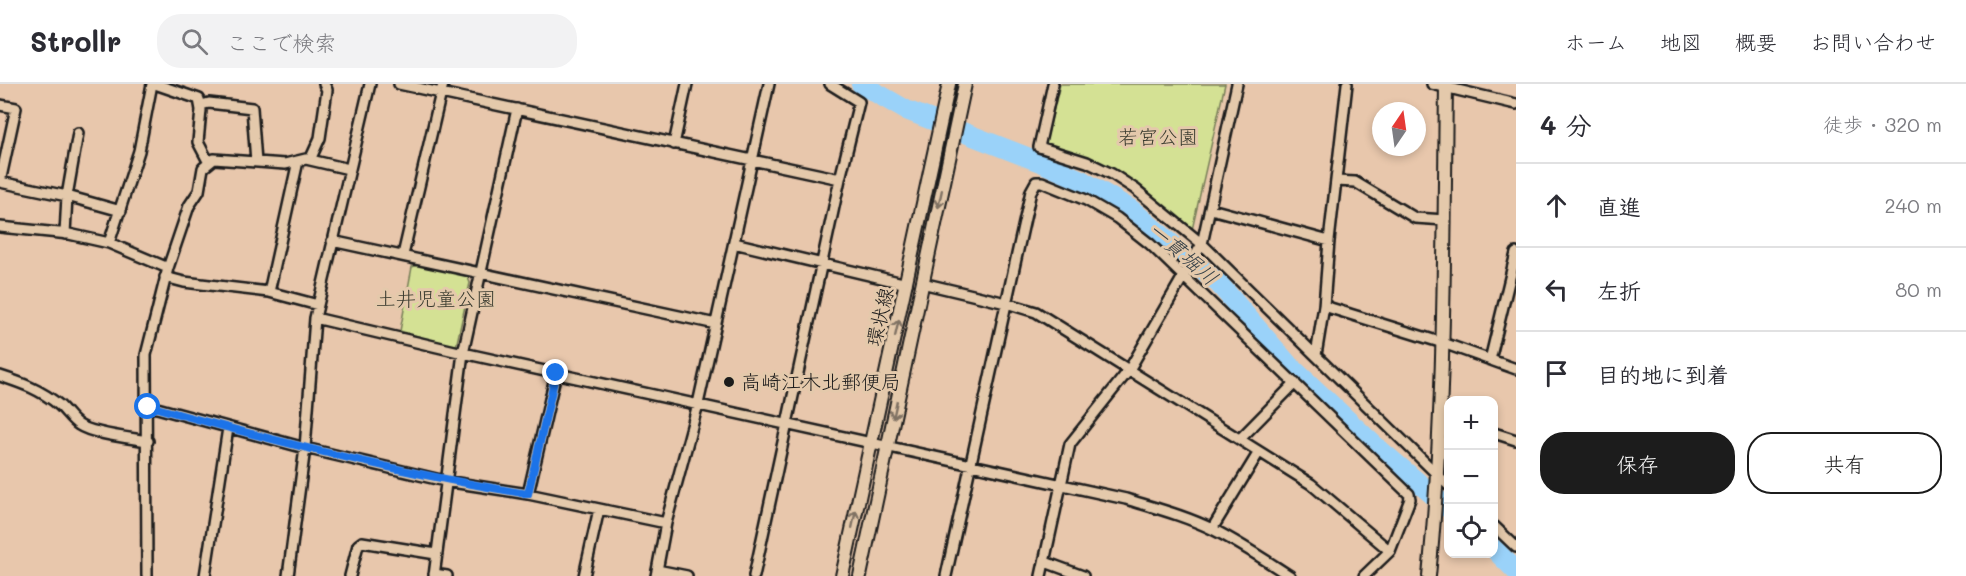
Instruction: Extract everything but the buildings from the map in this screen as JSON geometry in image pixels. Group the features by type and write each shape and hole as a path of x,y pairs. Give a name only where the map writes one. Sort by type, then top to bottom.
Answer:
{"street":[{"path":"109,243 139,151 154,84 199,99 201,105 198,142 209,162"},
{"path":"310,160 320,138 327,90 324,84"},
{"path":"288,576 305,448 315,318 370,84"},
{"path":"399,84 442,88 517,109 840,179"},
{"path":"674,144 687,84"},
{"path":"687,576 656,573 666,523 698,404 769,84"},
{"path":"754,576 821,264 859,102 830,84"},
{"name":"環状線","path":"842,576 949,84"},
{"name":"環状線","path":"860,576 965,84"},
{"path":"1053,84 1040,147 1087,162 1112,174 1135,189 1202,244 1442,480"},
{"path":"1041,576 1070,444 1129,370 1202,244 1238,84"},
{"path":"1316,355 1324,306 1347,84"},
{"path":"1432,84 1446,85 1516,104"},
{"path":"1429,576 1434,520 1442,480 1446,85"},
{"path":"403,255 442,88"},
{"path":"201,105 208,103 252,108 256,162"},
{"path":"0,105 16,108 0,182 67,196 120,211"},
{"path":"447,576 434,575 463,353 517,109"},
{"path":"65,234 67,196 78,133"},
{"path":"147,576 146,355 167,272 189,206 199,191 203,168 214,159 285,164 310,160 350,170"},
{"path":"269,292 298,161"},
{"path":"1336,181 1355,182 1416,218 1445,220"},
{"path":"946,576 1031,190 1036,182 1042,182 1086,200 1117,218 1150,244 1409,494 1410,499 1390,551 1364,576"},
{"path":"1211,209 1329,241"},
{"path":"0,227 65,234 109,243 184,282 269,292 318,305"},
{"path":"333,241 716,324"},
{"path":"734,243 907,284"},
{"path":"1490,360 1516,253"},
{"path":"921,283 1036,312 1311,484 1390,551"},
{"path":"1324,306 1443,343 1516,369"},
{"path":"315,318 463,353 871,441 1126,499 1212,529 1290,576"},
{"path":"528,494 556,373"},
{"path":"0,376 42,392 79,425 91,430 148,441"},
{"path":"1240,438 1295,383"},
{"path":"148,407 305,448 445,481 528,494 666,523"},
{"path":"205,576 228,428"},
{"path":"1498,434 1516,440"},
{"path":"1212,529 1259,452"},
{"path":"584,576 599,509"},
{"path":"1498,530 1516,547"},
{"path":"350,576 358,545 362,542 436,554"},
{"path":"1045,562 1083,576"}],"green space":[{"name":"若宮公園","path":"1060,84 1225,84 1192,230 1138,187 1045,145"},
{"name":"土井児童公園","path":"421,264 467,275 470,283 456,347 400,331 412,267"}],"waterway":[{"name":"一貫堀川","path":"861,84 906,110 1083,181 1132,210 1219,284 1288,364 1372,443 1444,505"},
{"name":"一貫堀川","path":"1498,553 1516,571"}],"place":[{"name":"高崎江木北郵便局","path":"729,382"}],"route":[{"path":"148,407 305,448 445,481 528,494 556,373"}]}
